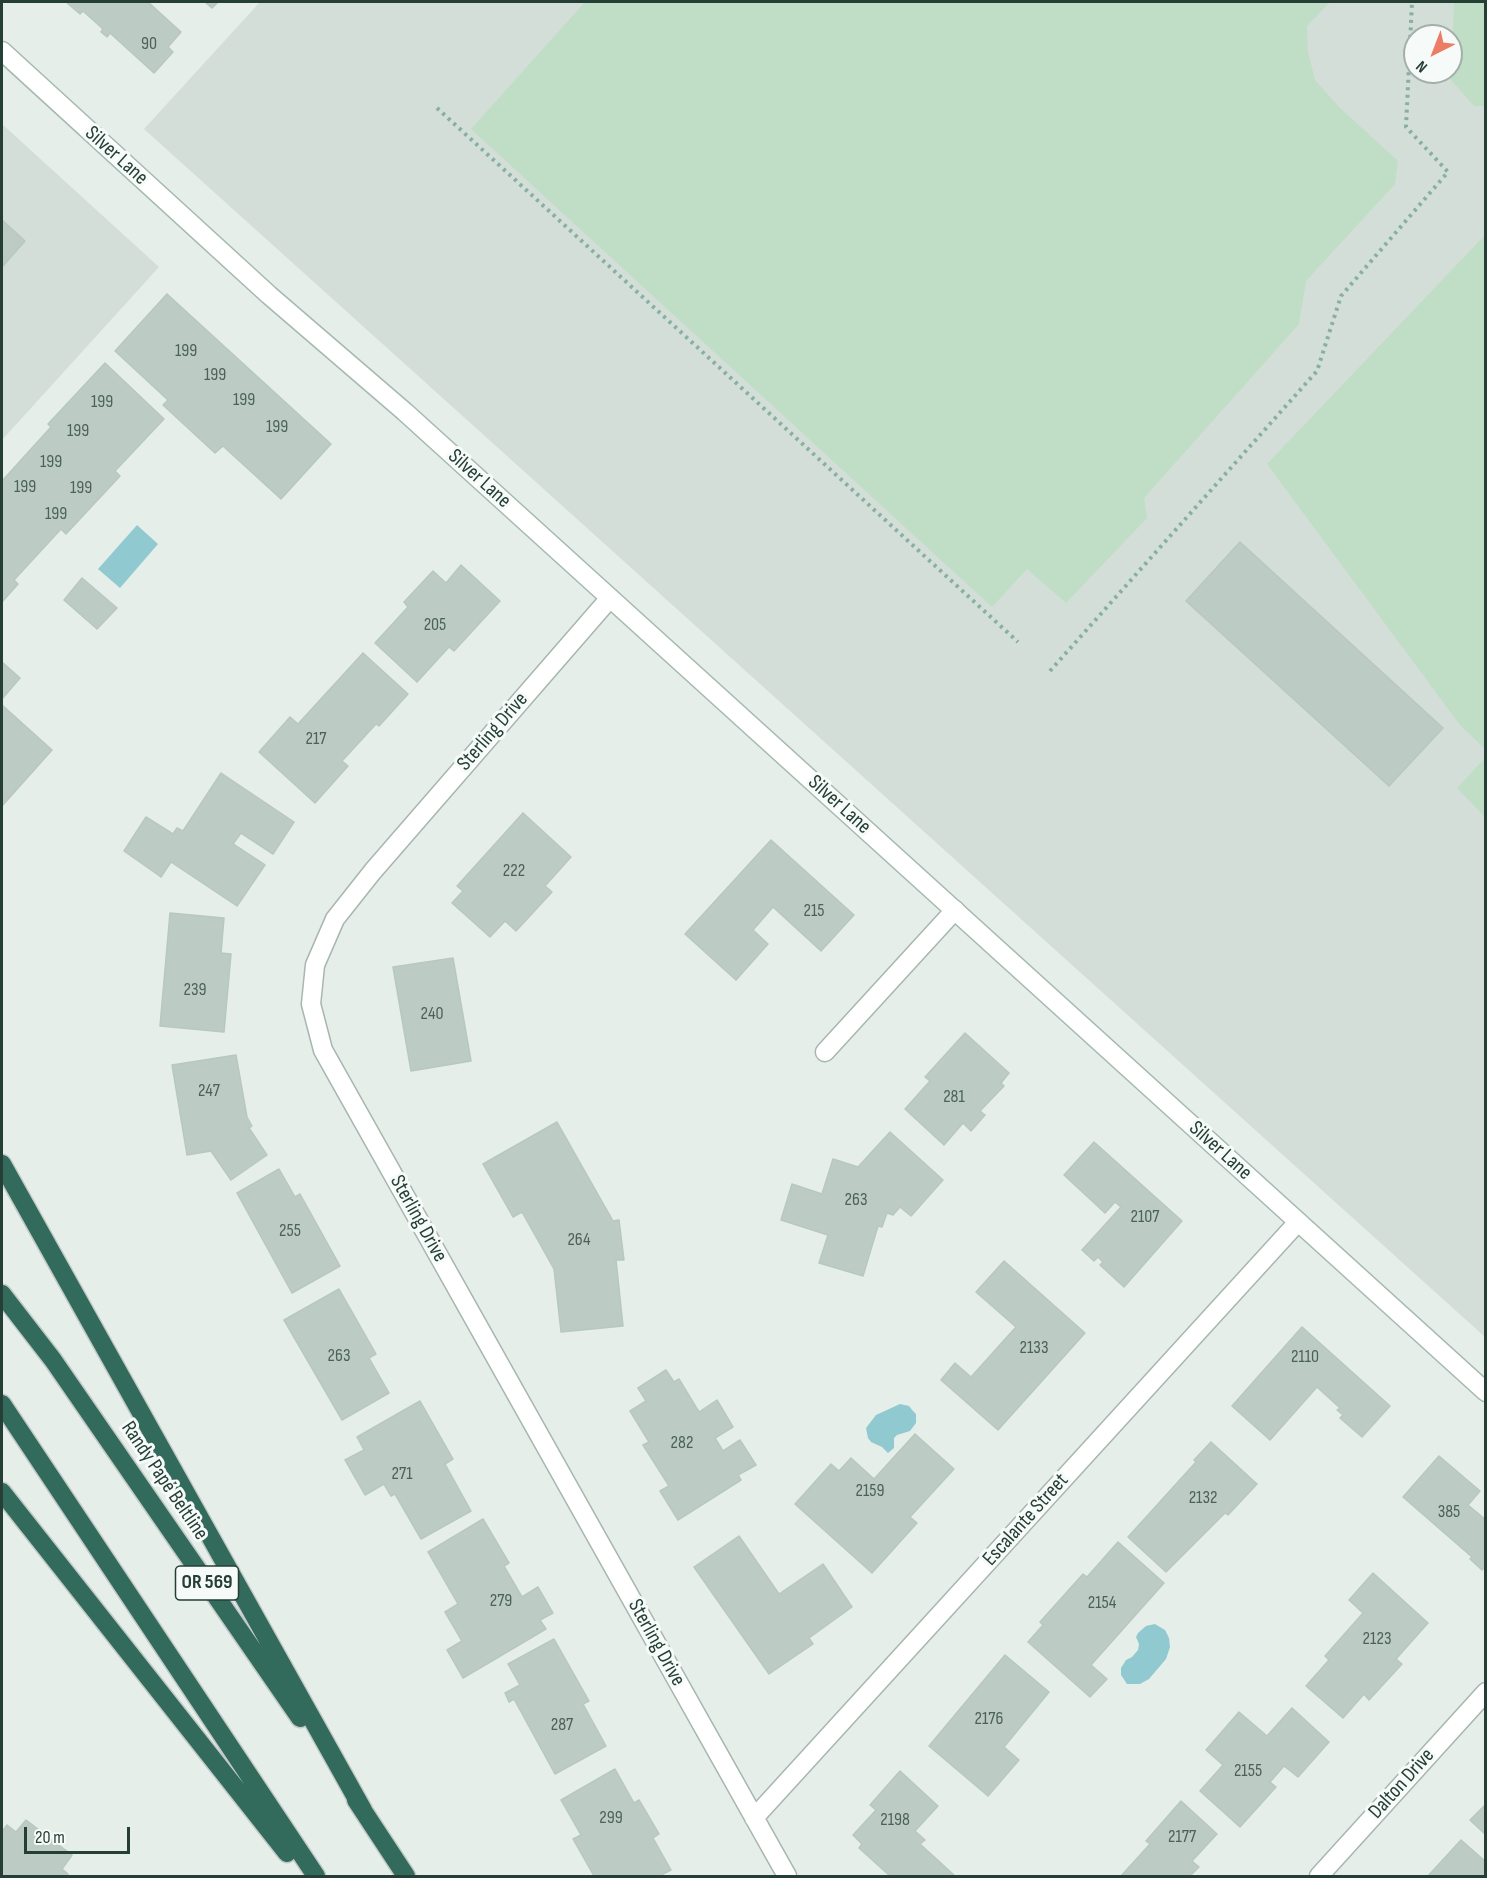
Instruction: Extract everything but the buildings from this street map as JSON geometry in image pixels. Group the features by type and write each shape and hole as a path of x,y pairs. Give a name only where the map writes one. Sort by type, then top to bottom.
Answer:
{"highway":[{"path":"2,1164 363,1810"},
{"name":"Randy Papé Beltline","path":"2,1294 53,1360 406,1876"},
{"path":"2,1404 316,1876"},
{"path":"2,1492 306,1876"}],"street":[{"name":"Silver Lane","path":"2,51 269,295 405,412 1485,1392"},
{"name":"Sterling Drive","path":"610,598 373,871 335,919 315,965 311,1004 323,1050 787,1876"},
{"path":"825,1052 955,910"},
{"name":"Escalante Street","path":"754,1818 1298,1222"},
{"name":"Dalton Drive","path":"1319,1876 1485,1692"}],"path":[{"path":"1050,671 1317,371 1341,296 1448,172 1406,127 1412,2"},
{"path":"437,108 1018,642"}],"shaded area":[{"path":"260,2 1485,2 1485,1337 144,129"},
{"path":"2,124 159,267 2,440"}],"green space":[{"path":"585,2 1330,2 1307,26 1308,52 1315,80 1339,107 1398,161 1395,184 1306,281 1299,324 1144,498 1147,518 1066,603 1027,569 992,607 471,129"},
{"path":"1454,2 1485,2 1485,106 1474,106 1455,84 1463,84 1463,24 1453,24"},
{"path":"1485,235 1485,749 1460,725 1267,464"},
{"path":"1485,758 1485,817 1457,788"}],"water":[{"path":"137,525 158,544 120,588 98,569"},
{"path":"900,1404 909,1406 916,1414 916,1423 910,1431 894,1438 894,1448 888,1453 871,1442 866,1428 876,1415"},
{"path":"1155,1624 1165,1630 1169,1638 1170,1647 1166,1659 1149,1679 1140,1684 1127,1684 1121,1675 1121,1668 1126,1660 1138,1650 1139,1644 1136,1637 1138,1633 1146,1626"}]}
